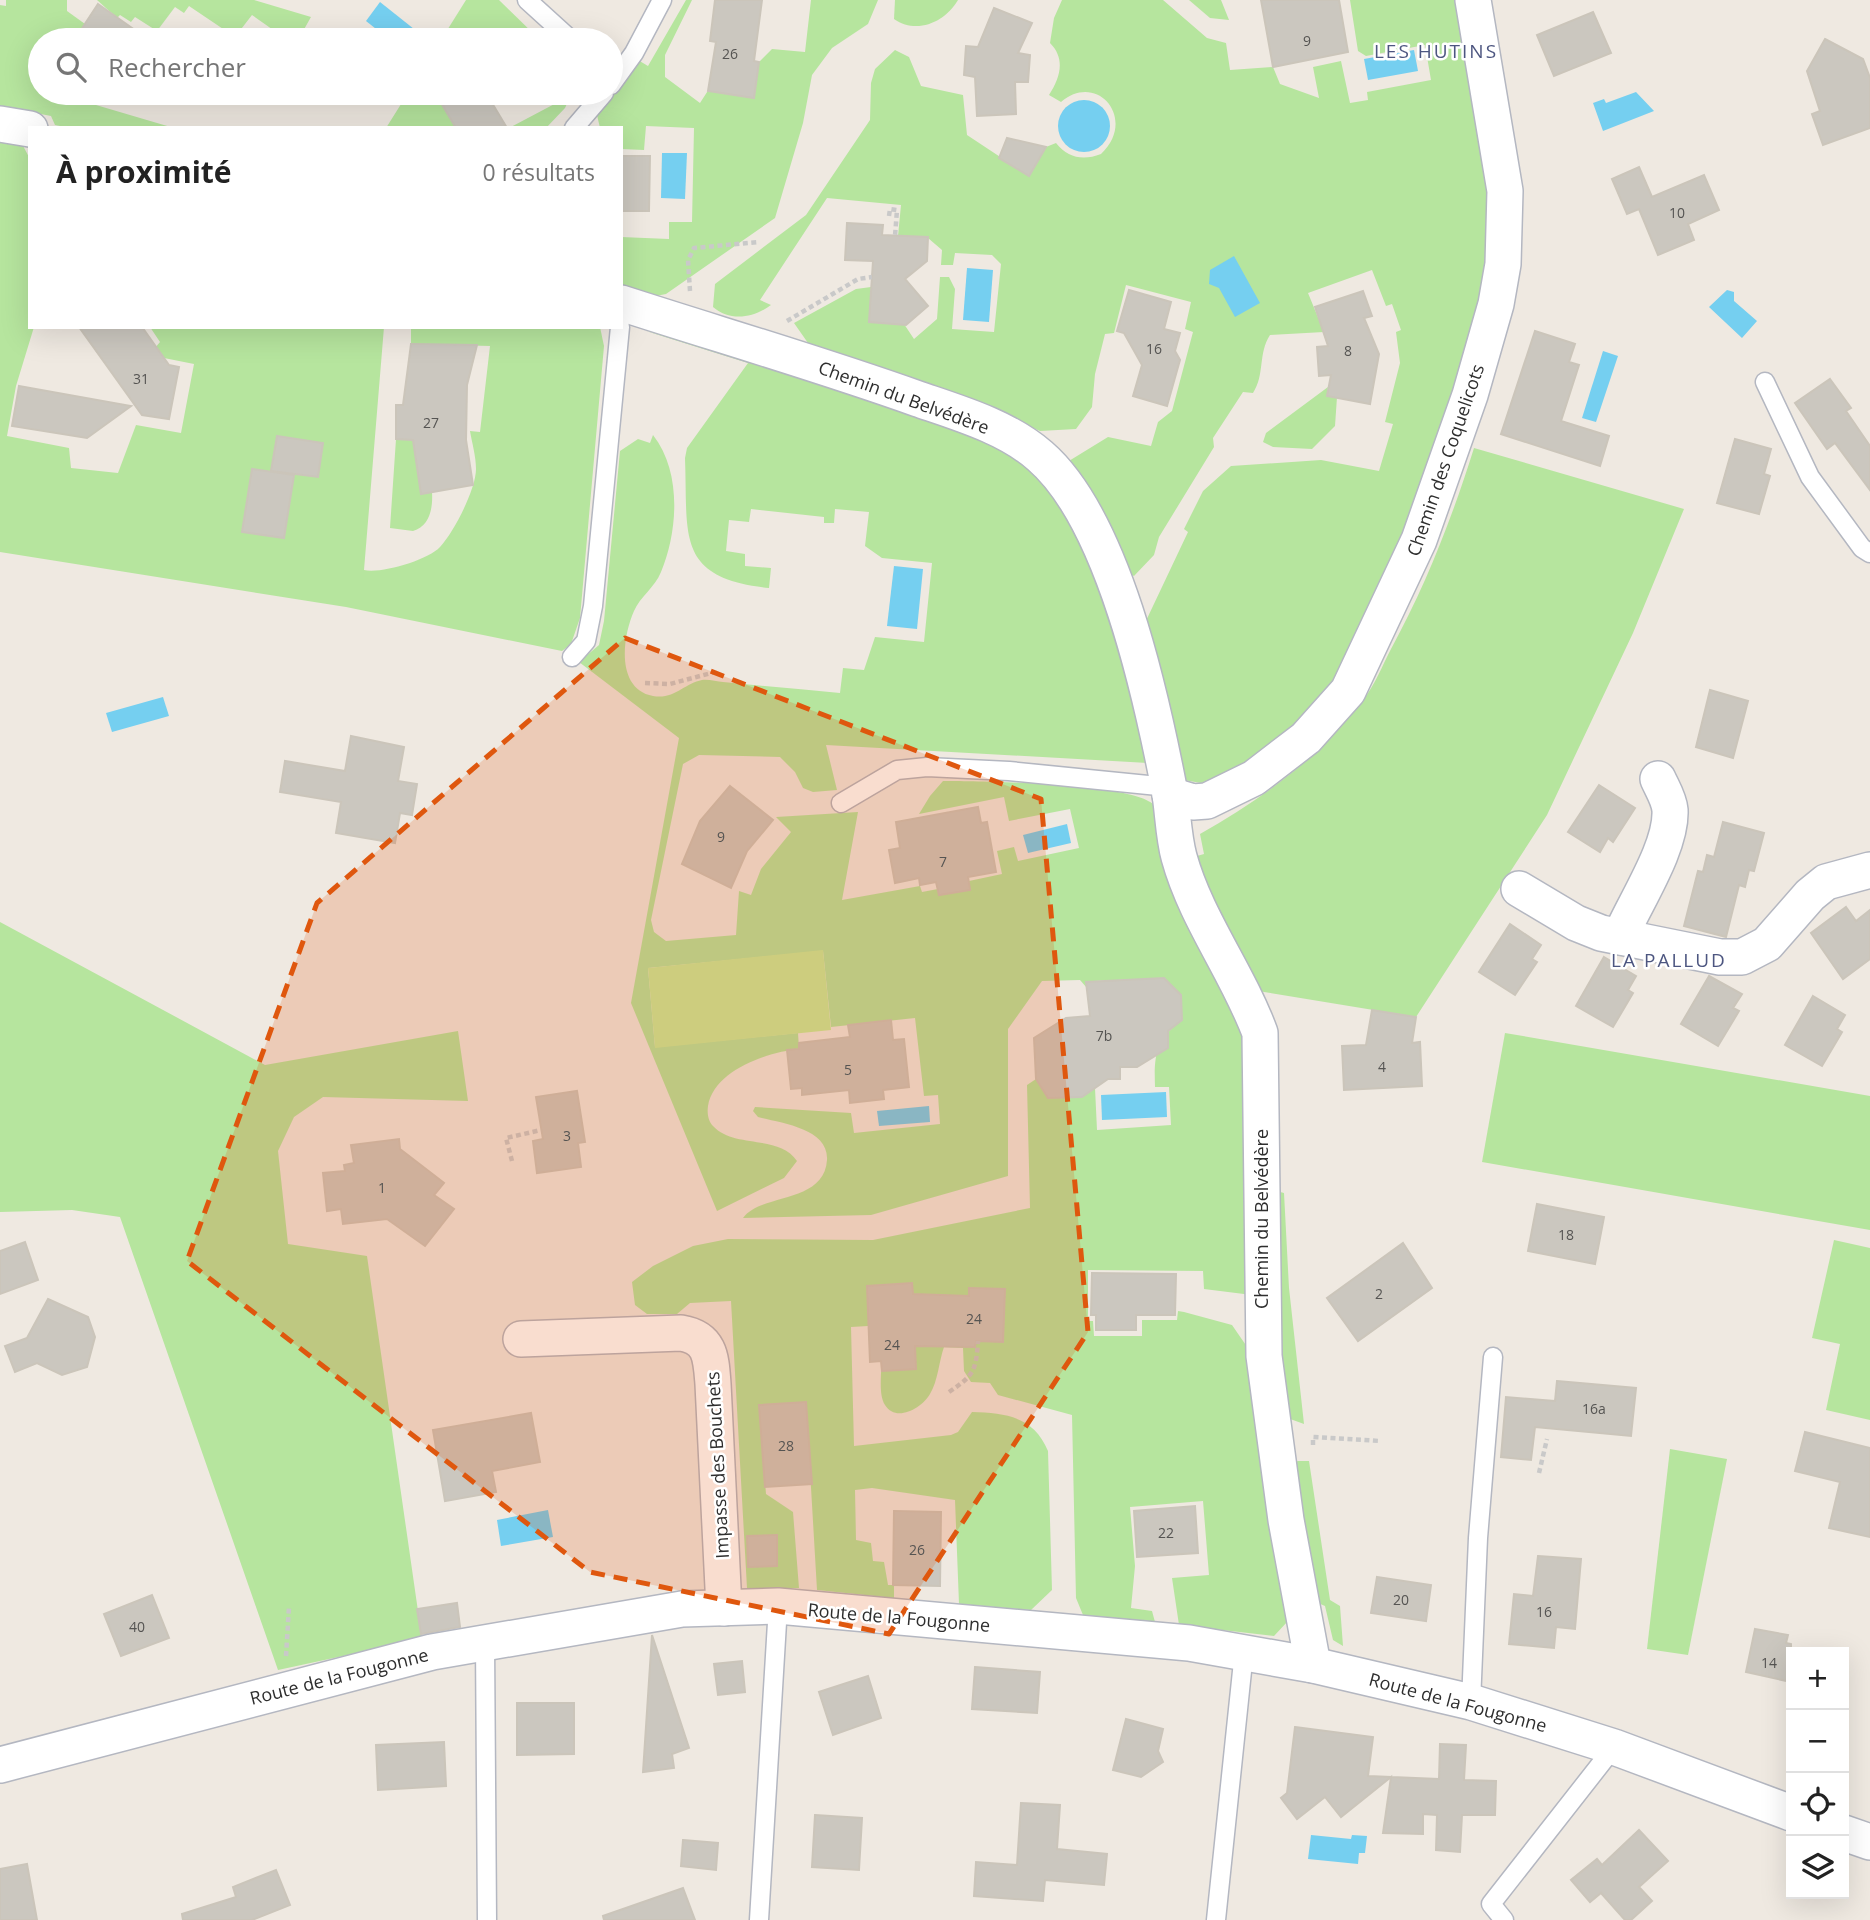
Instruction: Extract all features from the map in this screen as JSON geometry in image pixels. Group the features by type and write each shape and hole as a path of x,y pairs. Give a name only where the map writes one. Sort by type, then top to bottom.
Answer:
{"street":[{"name":"Chemin des Coquelicots","path":"1169,791 1193,802 1207,801 1254,778 1306,738 1348,691 1401,583 1431,508 1470,395 1496,304 1504,252 1504,191 1473,0"},
{"path":"0,124 28,129"},
{"name":"Chemin du Belvédère","path":"623,312 756,344 965,416 1016,439 1048,463 1086,520 1123,603 1154,718 1179,857 1246,995 1260,1033 1264,1356 1286,1520 1313,1665"},
{"path":"1620,937 1665,840 1670,813 1668,798 1658,779"},
{"path":"1519,888 1588,928 1720,957 1752,955 1768,944 1826,882 1870,870"},
{"name":"Impasse des Bouchets","path":"521,1339 681,1333 699,1338 706,1344 710,1352 713,1384 724,1608"},
{"name":"Route de la Fougonne","path":"0,1765 432,1652 682,1609 778,1606 1189,1643 1313,1665 1471,1702 1614,1747 1786,1811"},
{"path":"1849,1835 1870,1842"}],"lane":[{"path":"527,0 558,28"},
{"path":"623,67 634,53 662,0"},
{"path":"576,126 593,105"},
{"path":"572,657 586,641 592,616 619,329"},
{"path":"1765,382 1823,498 1862,548 1870,553"},
{"path":"841,803 897,770 928,767 1009,771 1169,791"},
{"path":"1471,1702 1478,1538 1493,1357"},
{"path":"758,1920 778,1606"},
{"path":"485,1643 488,1920"},
{"path":"1216,1920 1244,1652"},
{"path":"1504,1920 1491,1904 1614,1747"}],"path":[{"path":"889,216 890,209 897,210 895,236"},
{"path":"690,299 688,260 694,248 759,242"},
{"path":"756,344 791,318 858,279 872,277"},
{"path":"645,682 670,684 715,672"},
{"path":"512,1161 506,1138 541,1130"},
{"path":"949,1392 968,1378 976,1367 978,1341"},
{"path":"1312,1446 1313,1437 1380,1441"},
{"path":"1539,1473 1547,1439"},
{"path":"288,1688 285,1668 289,1607"}],"highlighted area":[{"path":"625,638 1041,799 1088,1332 889,1634 590,1572 187,1261 317,903"}],"green space":[{"path":"6,0 67,0 67,11 85,24 82,28 28,28 28,105 96,105 167,126 60,126 55,125 51,116 0,106 0,5 6,6"},
{"path":"97,0 254,0 311,17 305,28 270,28 252,15 242,28 222,28 189,6 184,13 175,7 159,28 152,28 135,17 131,22 120,15 117,18"},
{"path":"466,0 499,0 528,28 448,28"},
{"path":"686,0 692,0 665,55 665,77 700,103 709,89 754,98 759,62 772,49 805,52 811,0 878,0 868,24 832,48 812,75 803,123 775,218 666,294 640,299 623,294 623,237 669,239 669,222 692,222 694,128 646,126 644,150 623,149 623,126 600,126 597,115 604,105 623,105 623,80 638,60 648,66"},
{"path":"895,0 958,0 946,15 938,20 912,26 894,19"},
{"path":"1062,0 1163,0 1207,38 1226,43 1230,70 1273,67 1280,84 1319,98 1313,67 1341,61 1350,103 1368,100 1367,92 1431,80 1425,45 1366,56 1358,51 1350,0 1464,0 1493,232 1470,353 1363,641 1302,725 1238,768 1201,783 1184,780 1144,625 1188,532 1184,529 1203,491 1231,466 1321,460 1379,471 1393,424 1385,422 1400,363 1396,332 1401,330 1392,304 1386,306 1372,270 1308,293 1324,332 1270,335 1264,349 1257,386 1253,393 1243,392 1213,438 1214,447 1159,537 1154,555 1134,576 1127,572 1064,464 1108,437 1151,446 1158,422 1172,411 1193,332 1185,329 1191,302 1126,285 1114,333 1105,334 1095,374 1092,407 1076,429 1040,431 951,392 808,343 794,323 856,289 871,287 869,322 888,324 898,315 914,339 937,319 940,277 949,277 955,289 952,329 994,332 1001,264 992,255 955,253 953,265 941,265 942,250 928,238 898,236 901,205 827,198 760,300 771,305 757,313 742,316 727,315 713,307 715,284 806,215 870,120 871,83 875,69 895,50 909,57 921,86 963,95 967,135 1029,176 1046,147 1056,143 1076,157 1101,154 1111,140 1115,127 1114,114 1108,103 1088,92 1075,94 1061,102 1049,95 1060,69 1058,55 1050,43 1054,18"},
{"path":"1189,0 1221,0 1229,20 1210,18"},
{"path":"400,105 442,105 455,126 387,126"},
{"path":"553,105 566,105 548,126 513,126"},
{"path":"0,139 21,142 28,155 28,329 33,329 16,386 7,436 69,448 71,468 118,473 136,425 181,433 194,364 149,355 160,342 151,329 384,329 364,570 381,570 404,565 425,557 440,547 463,510 475,477 470,431 480,432 490,346 411,344 411,329 600,329 604,346 580,618 571,644 562,651 346,607 0,552"},
{"path":"646,331 796,371 996,441 1056,492 1112,602 1148,763 826,745 837,790 813,792 803,788 795,772 780,757 699,755 683,764 651,920 654,932 666,941 736,935 739,891 751,895 761,869 791,832 776,817 858,812 842,900 920,886 922,892 938,889 939,895 970,890 969,881 1002,874 997,851 1014,847 1018,861 1079,848 1070,809 1009,821 1004,797 919,814 943,781 1088,788 1117,792 1154,805 1249,1033 1252,1295 1204,1289 1203,1271 1088,1270 1088,1321 1093,1321 1094,1336 1142,1336 1142,1320 1177,1320 1178,1311 1184,1312 1232,1325 1252,1354 1288,1621 1274,1636 1179,1625 1172,1578 1209,1575 1203,1501 1130,1507 1135,1566 1131,1608 1152,1611 1155,1622 1083,1615 1076,1598 1072,1415 998,1395 990,1383 971,1382 964,1371 963,1348 944,1347 930,1394 909,1412 896,1413 885,1405 883,1400 881,1362 870,1362 868,1326 851,1327 854,1446 951,1435 958,1432 972,1412 1008,1416 1027,1424 1048,1451 1052,1590 1031,1610 959,1604 955,1500 872,1488 855,1490 856,1540 871,1543 873,1561 884,1562 888,1585 894,1585 894,1598 817,1590 806,1402 759,1406 766,1494 793,1512 799,1588 747,1588 731,1301 690,1303 677,1314 647,1314 635,1305 632,1282 653,1266 693,1246 728,1239 873,1240 1030,1208 1027,1085 1036,1079 1048,1098 1082,1097 1095,1088 1097,1130 1171,1125 1169,1087 1155,1087 1155,1066 1161,1042 1182,1020 1181,995 1164,978 1094,981 1087,988 1080,980 1042,981 1008,1029 1008,1176 871,1215 743,1218 752,1210 804,1191 815,1184 823,1174 827,1160 826,1149 812,1134 758,1117 753,1111 755,1107 851,1113 854,1133 940,1124 938,1095 924,1096 915,1018 831,1027 823,951 648,968 655,1047 798,1033 799,1049 773,1054 744,1065 720,1082 712,1093 708,1111 713,1126 732,1137 779,1147 797,1161 784,1178 717,1211 631,1003 679,738 579,662 599,645 604,621 620,451 638,439 650,443 653,435 669,466 673,484 674,520 667,556 658,577 634,611 625,648 625,661 633,684 653,696 667,696 705,680 840,693 843,668 864,670 875,637 924,642 932,563 882,558 865,546 869,512 835,509 834,523 824,523 824,517 751,509 749,522 729,520 726,551 745,554 745,566 771,568 769,588 739,583 717,574 702,563 693,548 688,531 685,458 687,448 748,363"},
{"path":"1328,387 1327,395 1337,397 1335,426 1312,449 1273,447 1263,442 1266,433"},
{"path":"396,439 413,440 421,494 432,492 427,521 413,531 390,528"},
{"path":"1474,448 1684,509 1633,633 1547,815 1416,1017 1258,991 1190,858 1204,854 1200,834 1289,775 1328,740 1367,694 1427,576"},
{"path":"0,922 265,1065 458,1031 468,1101 323,1097 294,1117 278,1151 288,1244 367,1256 422,1639 278,1670 120,1217 72,1210 0,1212"},
{"path":"823,950 831,1030 655,1048 648,968"},
{"path":"1505,1033 1870,1096 1870,1230 1482,1162"},
{"path":"1273,1190 1284,1193 1289,1288 1304,1424 1282,1416"},
{"path":"1834,1240 1870,1248 1870,1420 1826,1410 1840,1344 1812,1338"},
{"path":"1670,1449 1727,1459 1688,1655 1647,1649"},
{"path":"1309,1461 1330,1600 1340,1606 1343,1646 1333,1640 1325,1606 1318,1603 1292,1463"}],"water":[{"path":"380,2 413,28 375,28 366,21"},
{"path":"1414,50 1418,71 1368,80 1364,59"},
{"path":"1636,92 1654,111 1603,131 1593,103 1604,99 1606,103"},
{"path":"1084,100 1103,107 1110,126 1103,145 1084,152 1065,145 1058,126 1065,107"},
{"path":"662,153 687,153 685,199 661,198"},
{"path":"1234,256 1260,303 1235,317 1219,288 1209,284 1210,270"},
{"path":"967,268 993,270 989,322 963,320"},
{"path":"1727,290 1734,292 1734,301 1757,321 1742,338 1709,307"},
{"path":"1603,351 1618,356 1596,422 1582,418"},
{"path":"894,566 923,569 917,629 887,626"},
{"path":"163,697 169,716 112,732 106,713"},
{"path":"1067,824 1071,843 1028,853 1023,835"},
{"path":"1166,1092 1167,1117 1102,1120 1101,1095"},
{"path":"929,1106 930,1122 879,1126 877,1111"},
{"path":"548,1510 553,1537 501,1546 497,1520"},
{"path":"1311,1835 1351,1839 1352,1835 1367,1836 1365,1853 1359,1853 1358,1864 1308,1859"}],"building":[{"path":"715,0 762,0 754,61 759,62 754,98 708,91 716,42 710,41"},
{"path":"1261,0 1339,0 1348,52 1273,67"},
{"path":"98,4 132,28 82,28"},
{"path":"994,8 1032,23 1018,53 1030,55 1028,82 1015,82 1016,114 977,116 975,77 964,75 966,46 978,47"},
{"path":"1593,12 1611,53 1554,76 1537,35"},
{"path":"1825,39 1863,59 1870,78 1870,128 1823,145 1812,114 1820,111 1807,71"},
{"path":"442,105 493,105 506,126 455,126"},
{"path":"1007,138 1046,147 1029,176 999,158"},
{"path":"623,156 650,156 649,211 623,211"},
{"path":"1639,167 1652,197 1704,175 1719,210 1688,224 1694,240 1658,255 1639,209 1627,214 1612,179"},
{"path":"847,223 883,225 882,235 928,237 927,261 905,279 928,306 906,325 869,322 873,261 845,260"},
{"path":"1129,290 1171,302 1164,329 1180,333 1175,351 1180,360 1167,406 1133,396 1142,365 1124,333 1117,331"},
{"path":"1363,291 1372,316 1364,318 1379,354 1370,404 1327,396 1331,375 1319,376 1317,347 1328,346 1315,307"},
{"path":"80,329 143,329 169,365 179,367 169,419 142,415"},
{"path":"1535,331 1575,344 1569,362 1579,365 1561,421 1609,436 1600,466 1501,434"},
{"path":"411,344 477,345 467,385 466,440 473,485 421,494 413,440 396,439 396,405 403,405"},
{"path":"1830,379 1851,408 1846,411 1870,446 1870,490 1835,443 1827,449 1795,403"},
{"path":"19,386 131,406 87,438 12,426"},
{"path":"277,436 323,443 318,477 271,471"},
{"path":"1735,439 1771,449 1764,474 1770,476 1759,514 1717,503"},
{"path":"252,469 294,475 284,538 242,532"},
{"path":"1710,690 1748,701 1733,758 1696,747"},
{"path":"351,736 404,747 398,781 417,784 412,815 400,813 395,843 336,833 341,802 280,792 285,761 345,771"},
{"path":"1599,785 1635,808 1613,842 1608,838 1600,852 1568,832"},
{"path":"730,786 773,820 747,851 731,888 682,864 700,821"},
{"path":"978,807 981,823 987,822 996,872 968,877 970,890 939,895 936,882 920,885 919,878 895,883 889,850 900,848 896,822"},
{"path":"1723,822 1764,833 1754,871 1749,870 1745,887 1739,885 1726,937 1684,926 1698,871 1703,872 1707,855 1714,857"},
{"path":"1846,907 1856,921 1870,910 1870,959 1843,979 1811,933"},
{"path":"1510,924 1541,945 1532,959 1537,962 1515,995 1479,972"},
{"path":"1604,957 1636,976 1628,990 1633,993 1613,1027 1576,1006"},
{"path":"1709,976 1742,994 1733,1008 1739,1011 1718,1046 1681,1024"},
{"path":"1164,978 1181,995 1182,1020 1168,1031 1168,1048 1137,1067 1120,1067 1120,1079 1108,1079 1082,1097 1048,1098 1036,1079 1034,1038 1066,1018 1090,1016 1086,982"},
{"path":"1813,996 1845,1015 1837,1029 1842,1032 1822,1066 1785,1045"},
{"path":"1372,1010 1416,1017 1412,1043 1420,1042 1422,1086 1344,1090 1342,1046 1366,1045"},
{"path":"891,1020 893,1040 904,1039 909,1087 883,1090 884,1099 850,1103 849,1090 802,1095 802,1088 791,1089 787,1050 799,1049 799,1043 850,1037 848,1025"},
{"path":"577,1091 585,1142 578,1143 581,1167 537,1173 533,1141 543,1139 536,1097"},
{"path":"399,1139 400,1149 444,1183 434,1195 454,1209 425,1246 387,1219 343,1224 341,1209 327,1211 323,1173 345,1171 344,1165 354,1163 351,1145"},
{"path":"1537,1204 1604,1217 1595,1264 1528,1251"},
{"path":"25,1242 38,1280 0,1294 0,1251"},
{"path":"1403,1243 1432,1288 1358,1341 1327,1298"},
{"path":"1092,1273 1176,1274 1175,1315 1136,1315 1136,1330 1096,1330 1096,1315 1091,1315"},
{"path":"912,1283 913,1294 969,1296 969,1288 1005,1289 1003,1342 976,1341 975,1347 915,1346 916,1369 882,1371 881,1361 870,1362 867,1286"},
{"path":"48,1299 88,1317 95,1337 87,1367 62,1375 37,1363 15,1372 5,1346 27,1338"},
{"path":"1557,1381 1636,1388 1631,1436 1535,1427 1531,1460 1501,1457 1506,1397 1555,1401"},
{"path":"806,1402 812,1484 765,1487 759,1405"},
{"path":"531,1413 540,1462 492,1471 496,1492 445,1501 433,1430"},
{"path":"1805,1432 1870,1448 1870,1537 1829,1528 1840,1482 1795,1471"},
{"path":"1195,1506 1198,1553 1137,1557 1134,1511"},
{"path":"894,1511 941,1512 940,1586 893,1585"},
{"path":"777,1535 777,1566 748,1567 747,1536"},
{"path":"1538,1556 1581,1559 1575,1629 1556,1627 1554,1648 1509,1644 1514,1594 1533,1596"},
{"path":"1377,1577 1431,1585 1426,1621 1371,1613"},
{"path":"152,1595 169,1638 121,1656 104,1614"},
{"path":"457,1603 460,1627 421,1634 417,1609"},
{"path":"1755,1629 1788,1635 1786,1643 1791,1644 1791,1647 1786,1647 1786,1681 1746,1672"},
{"path":"652,1635 689,1748 672,1754 674,1768 643,1772"},
{"path":"742,1661 745,1692 718,1695 714,1664"},
{"path":"975,1667 1040,1672 1037,1713 972,1709"},
{"path":"868,1676 881,1718 833,1735 819,1692"},
{"path":"517,1703 574,1703 574,1754 517,1755"},
{"path":"1126,1719 1163,1729 1158,1751 1163,1762 1141,1777 1113,1770"},
{"path":"1295,1727 1373,1737 1368,1776 1439,1779 1440,1744 1466,1745 1464,1780 1496,1781 1495,1815 1462,1815 1460,1852 1436,1850 1437,1815 1423,1814 1423,1834 1383,1833 1391,1777 1341,1817 1325,1797 1297,1819 1281,1798 1287,1793"},
{"path":"444,1742 446,1786 378,1790 376,1745"},
{"path":"1021,1803 1060,1805 1057,1849 1107,1854 1104,1885 1045,1880 1043,1901 974,1896 976,1862 1017,1865"},
{"path":"815,1815 862,1818 859,1870 812,1867"},
{"path":"1639,1830 1668,1861 1639,1887 1652,1901 1631,1920 1625,1920 1601,1893 1590,1902 1571,1880 1597,1859 1602,1865"},
{"path":"683,1840 718,1843 716,1870 681,1866"},
{"path":"27,1864 37,1920 0,1920 0,1869"},
{"path":"276,1870 290,1905 252,1920 183,1920 182,1914 236,1897 233,1887"},
{"path":"683,1888 695,1920 604,1920 603,1916"}],"district":[{"name":"LES HUTINS","path":"1436,51"},
{"name":"LA PALLUD","path":"1669,960"}]}
